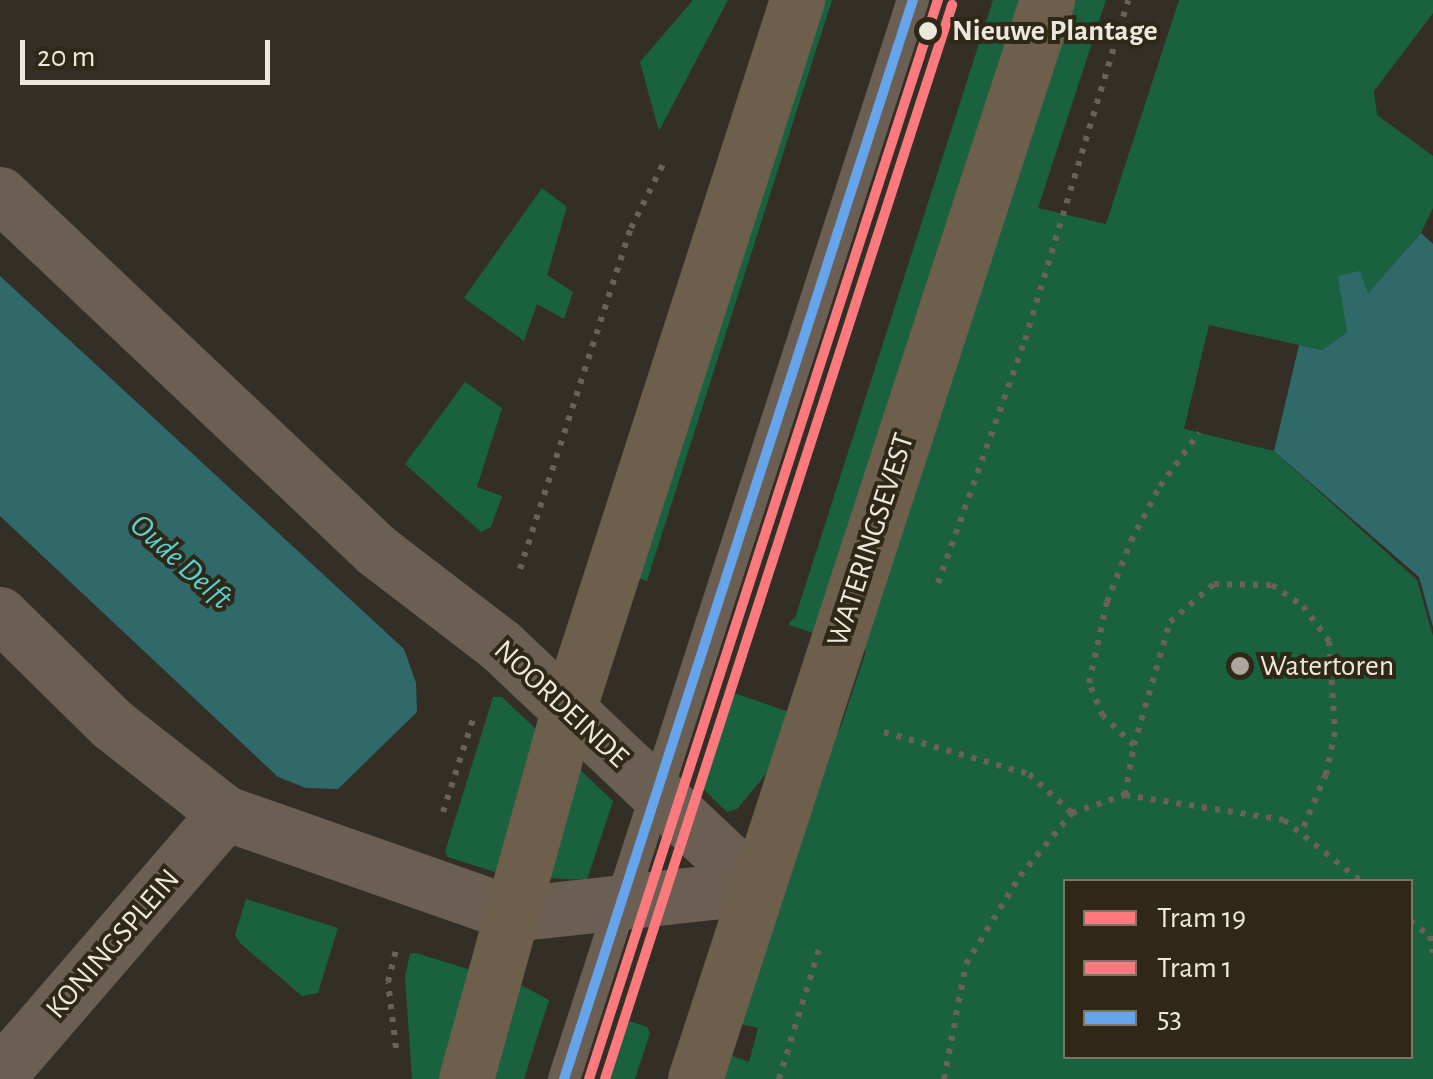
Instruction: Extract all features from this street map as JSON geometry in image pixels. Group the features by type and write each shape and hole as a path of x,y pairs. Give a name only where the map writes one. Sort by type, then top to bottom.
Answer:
{"main road":[{"path":"466,1079 568,710 797,0"},
{"name":"WATERINGSEVEST","path":"695,1079 1047,0"}],"street":[{"name":"NOORDEINDE","path":"0,194 376,550 500,645 756,886"},
{"path":"0,614 112,724 225,813 513,914 756,886"},
{"name":"KONINGSPLEIN","path":"0,1074 225,813"}],"lane":[{"path":"564,1079 660,795 734,549 913,0"}],"path":[{"path":"932,602 1024,340 1128,0"},
{"path":"500,645 514,586 631,228 662,167"},
{"path":"1134,745 1103,716 1089,683 1107,602 1131,540 1160,486 1198,433"},
{"path":"1124,795 1134,745 1170,622 1214,584 1272,585 1302,606 1329,641 1336,732 1326,774 1301,833"},
{"path":"892,713 885,732 1029,774 1072,813"},
{"path":"437,830 469,730"},
{"path":"944,1079 966,964 1020,876 1072,813 1124,795 1284,820 1358,879"},
{"path":"1413,923 1430,936 1433,953"}],"green space":[{"path":"693,0 728,0 659,131 640,62"},
{"path":"813,0 832,0 647,581 628,575"},
{"path":"993,0 1025,0 819,635 789,625 790,621 795,618"},
{"path":"1069,0 1106,0 1038,208 1106,224 1179,0 1433,0 1433,13 1374,91 1377,115 1433,156 1433,208 1421,233 1367,294 1347,332 1322,350 1209,325 1184,429 1274,451 1417,580 1433,636 1433,1079 718,1079 730,1055 749,1062 758,1028 741,1024 836,728 840,729 866,651 856,647"},
{"path":"542,188 567,207 547,275 573,292 564,319 537,304 524,341 464,298"},
{"path":"465,382 502,408 477,487 502,496 491,527 481,532 405,464"},
{"path":"731,695 789,712 767,773 737,809 727,812 701,787"},
{"path":"493,697 502,697 539,732 498,873 448,857 445,852"},
{"path":"576,766 613,801 587,880 545,878"},
{"path":"246,899 338,928 318,993 302,996 241,944 235,935"},
{"path":"410,954 471,970 449,1079 412,1079 405,976"},
{"path":"521,985 549,1000 524,1079 488,1079 514,988"},
{"path":"630,1021 647,1027 650,1033 635,1079 607,1079 624,1025"}],"water":[{"path":"1421,233 1433,244 1433,627 1419,577 1274,451 1299,345 1322,350 1347,332 1338,276 1360,271 1368,293"},
{"name":"Oude Delft","path":"0,276 404,649 416,683 417,712 338,789 306,788 278,777 0,516"}],"tram line":[{"name":"19","path":"589,1079 938,0"},
{"name":"1","path":"605,1079 952,5"}],"transit line":[{"name":"53","path":"564,1079 913,0"}],"place":[{"name":"Nieuwe Plantage","path":"928,31"},
{"name":"Watertoren","path":"1240,666"}]}
